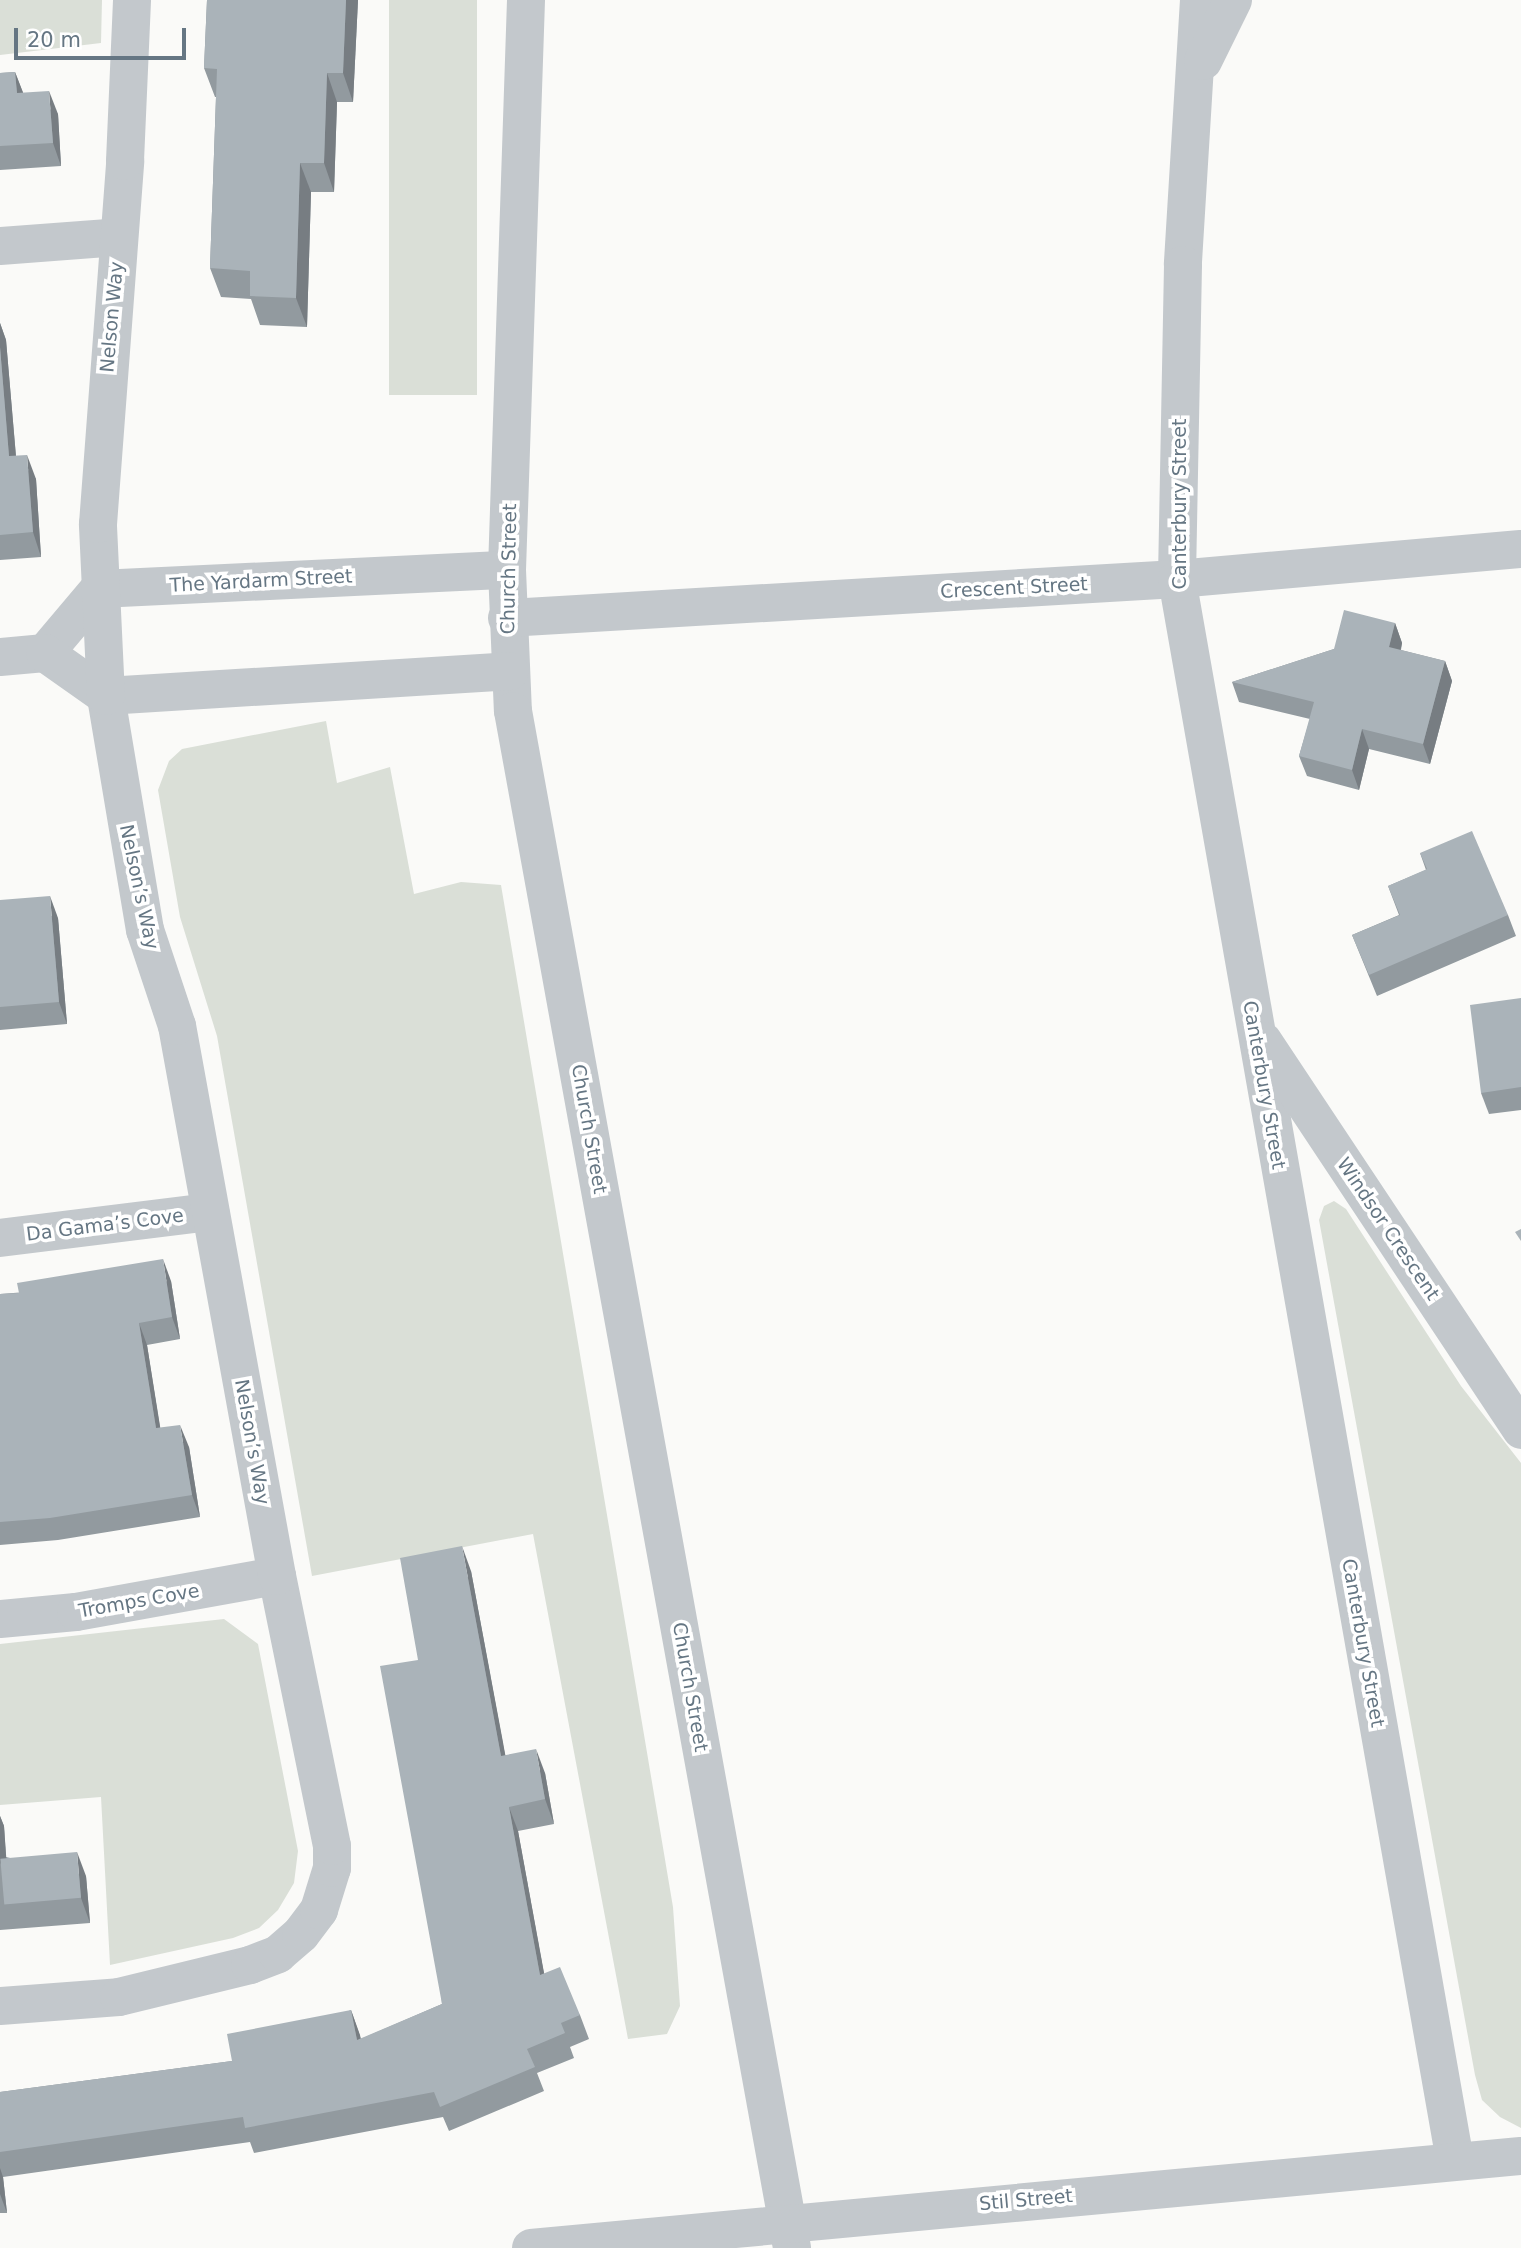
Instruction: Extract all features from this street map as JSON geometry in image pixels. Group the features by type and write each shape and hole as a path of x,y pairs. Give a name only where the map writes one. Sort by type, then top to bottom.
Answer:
{"street":[{"name":"Nelson Way","path":"100,634 100,466 119,237 132,0"},
{"name":"Church Street","path":"526,0 507,570 509,670 513,711 789,2235"},
{"name":"Canterbury Street","path":"1199,0 1183,265 1177,579 1455,2161"},
{"path":"1196,73 1233,0"},
{"path":"0,246 119,237"},
{"name":"Crescent Street","path":"507,618 1177,579 1521,549"},
{"name":"The Yardarm Street","path":"99,589 507,570"},
{"path":"44,653 99,589"},
{"name":"Nelson’s Way","path":"0,2006 119,1997 250,1965 278,1954 301,1934 319,1910 332,1868 332,1846 277,1576 177,1026 145,930 106,696 100,634"},
{"path":"0,657 44,653 106,696 509,670"},
{"name":"Windsor Crescent","path":"1254,1028 1521,1430"},
{"name":"Da Gama’s Cove","path":"0,1238 210,1212"},
{"name":"Tromps Cove","path":"0,1619 76,1612 277,1576"},
{"name":"Stil Street","path":"531,2248 789,2235 1455,2161 1521,2156"}],"shaded area":[{"path":"0,0 102,0 101,43 0,55"},
{"path":"389,0 477,0 477,395 389,395"},
{"path":"326,721 337,783 390,767 414,894 461,882 501,885 673,1907 680,2006 667,2034 628,2039 533,1534 312,1576 217,1036 180,917 158,790 169,761 182,749"},
{"path":"1334,1201 1346,1209 1461,1386 1521,1463 1521,2128 1500,2117 1482,2100 1475,2075 1319,1220 1324,1206"},
{"path":"224,1619 258,1644 298,1851 294,1883 278,1910 259,1928 233,1938 110,1965 101,1797 0,1805 0,1644"}],"building":[{"path":"207,0 346,0 343,73 327,73 324,163 300,163 296,298 250,296 250,271 210,268 217,69 204,68"},
{"path":"15,72 17,93 49,91 53,143 0,146 0,73"},
{"path":"0,347 9,456 27,455 33,532 0,535"},
{"path":"1344,610 1395,623 1389,647 1445,661 1423,744 1362,729 1352,770 1299,756 1314,702 1232,682 1334,649"},
{"path":"1472,831 1508,915 1369,975 1352,935 1400,915 1388,886 1427,869 1420,853"},
{"path":"50,896 59,1002 0,1007 0,900"},
{"path":"1521,998 1521,1087 1481,1093 1470,1005"},
{"path":"1521,1229 1521,1241 1515,1232"},
{"path":"163,1259 172,1317 139,1323 156,1428 180,1425 192,1495 50,1518 0,1522 0,1294 19,1293 17,1283"},
{"path":"462,1546 501,1756 536,1749 545,1799 509,1807 540,1975 560,1967 580,2015 561,2023 565,2033 527,2049 535,2067 440,2107 434,2092 245,2128 243,2117 0,2152 0,2092 232,2061 227,2034 351,2010 357,2040 442,2004 380,1666 418,1660 400,1558"},
{"path":"77,1852 81,1898 4,1905 0,1859"}]}
